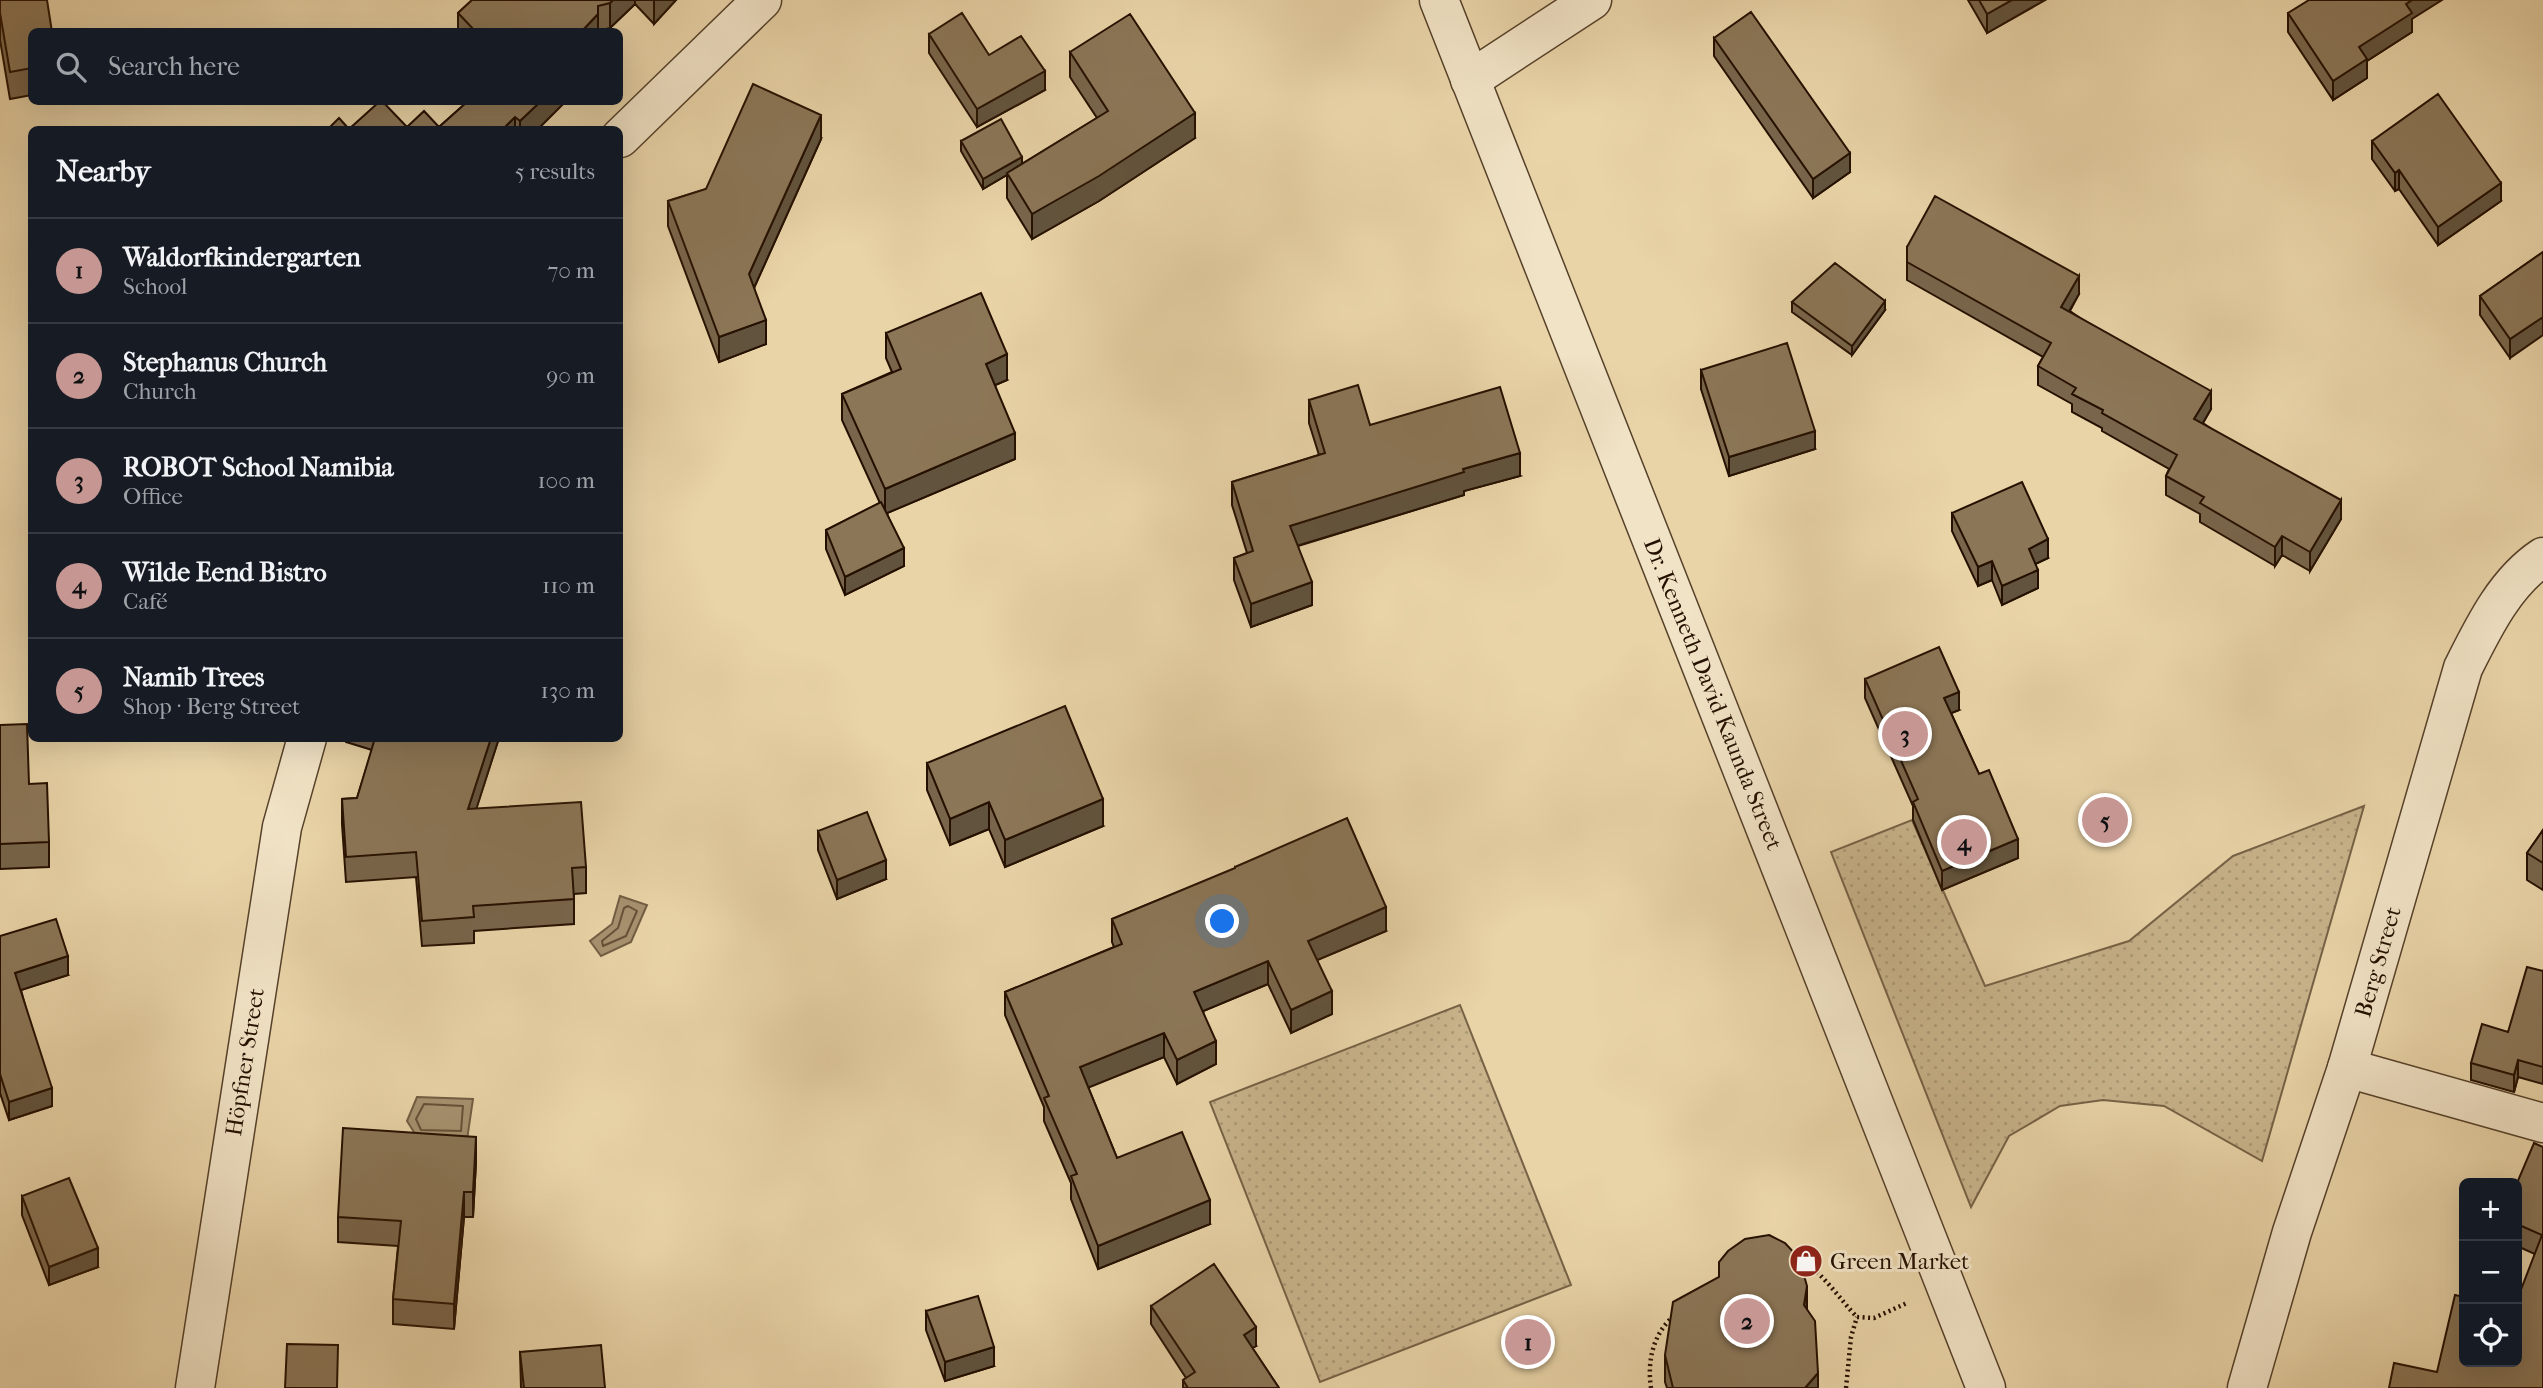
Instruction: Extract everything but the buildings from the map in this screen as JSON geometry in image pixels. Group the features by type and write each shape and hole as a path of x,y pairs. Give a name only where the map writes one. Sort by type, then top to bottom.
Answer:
{"street":[{"path":"623,135 762,0"},
{"name":"Dr. Kenneth David Kaunda Street","path":"1439,0 1986,1388"},
{"path":"1471,80 1592,0"},
{"name":"Berg Street","path":"2247,1388 2292,1232 2347,1068 2463,668 2488,619 2529,566 2543,557"},
{"name":"Höpfner Street","path":"195,1388 282,827 306,742"},
{"path":"2347,1068 2543,1123"}],"path":[{"path":"1792,1256 1801,1259 1821,1276 1857,1317 1851,1337 1846,1388"},
{"path":"1651,1388 1649,1375 1653,1349 1660,1330 1681,1310"}],"shaded area":[{"path":"2364,806 2262,1161 2164,1106 2103,1100 2060,1106 2009,1136 1971,1207 1831,852 1912,820 1985,986 2129,941 2233,856"},
{"path":"1460,1005 1571,1285 1320,1382 1210,1102"}],"water":[{"path":"620,896 647,905 631,942 601,956 590,941 612,924"},
{"path":"417,1097 473,1099 467,1140 417,1137 407,1121"}],"place":[{"name":"ROBOT School Namibia","path":"1905,734"},
{"name":"Namib Trees","path":"2105,820"},
{"name":"Wilde Eend Bistro","path":"1964,842"},
{"name":"Green Market","path":"1806,1261"},
{"name":"Stephanus Church","path":"1747,1321"},
{"name":"Waldorfkindergarten","path":"1528,1342"}]}
